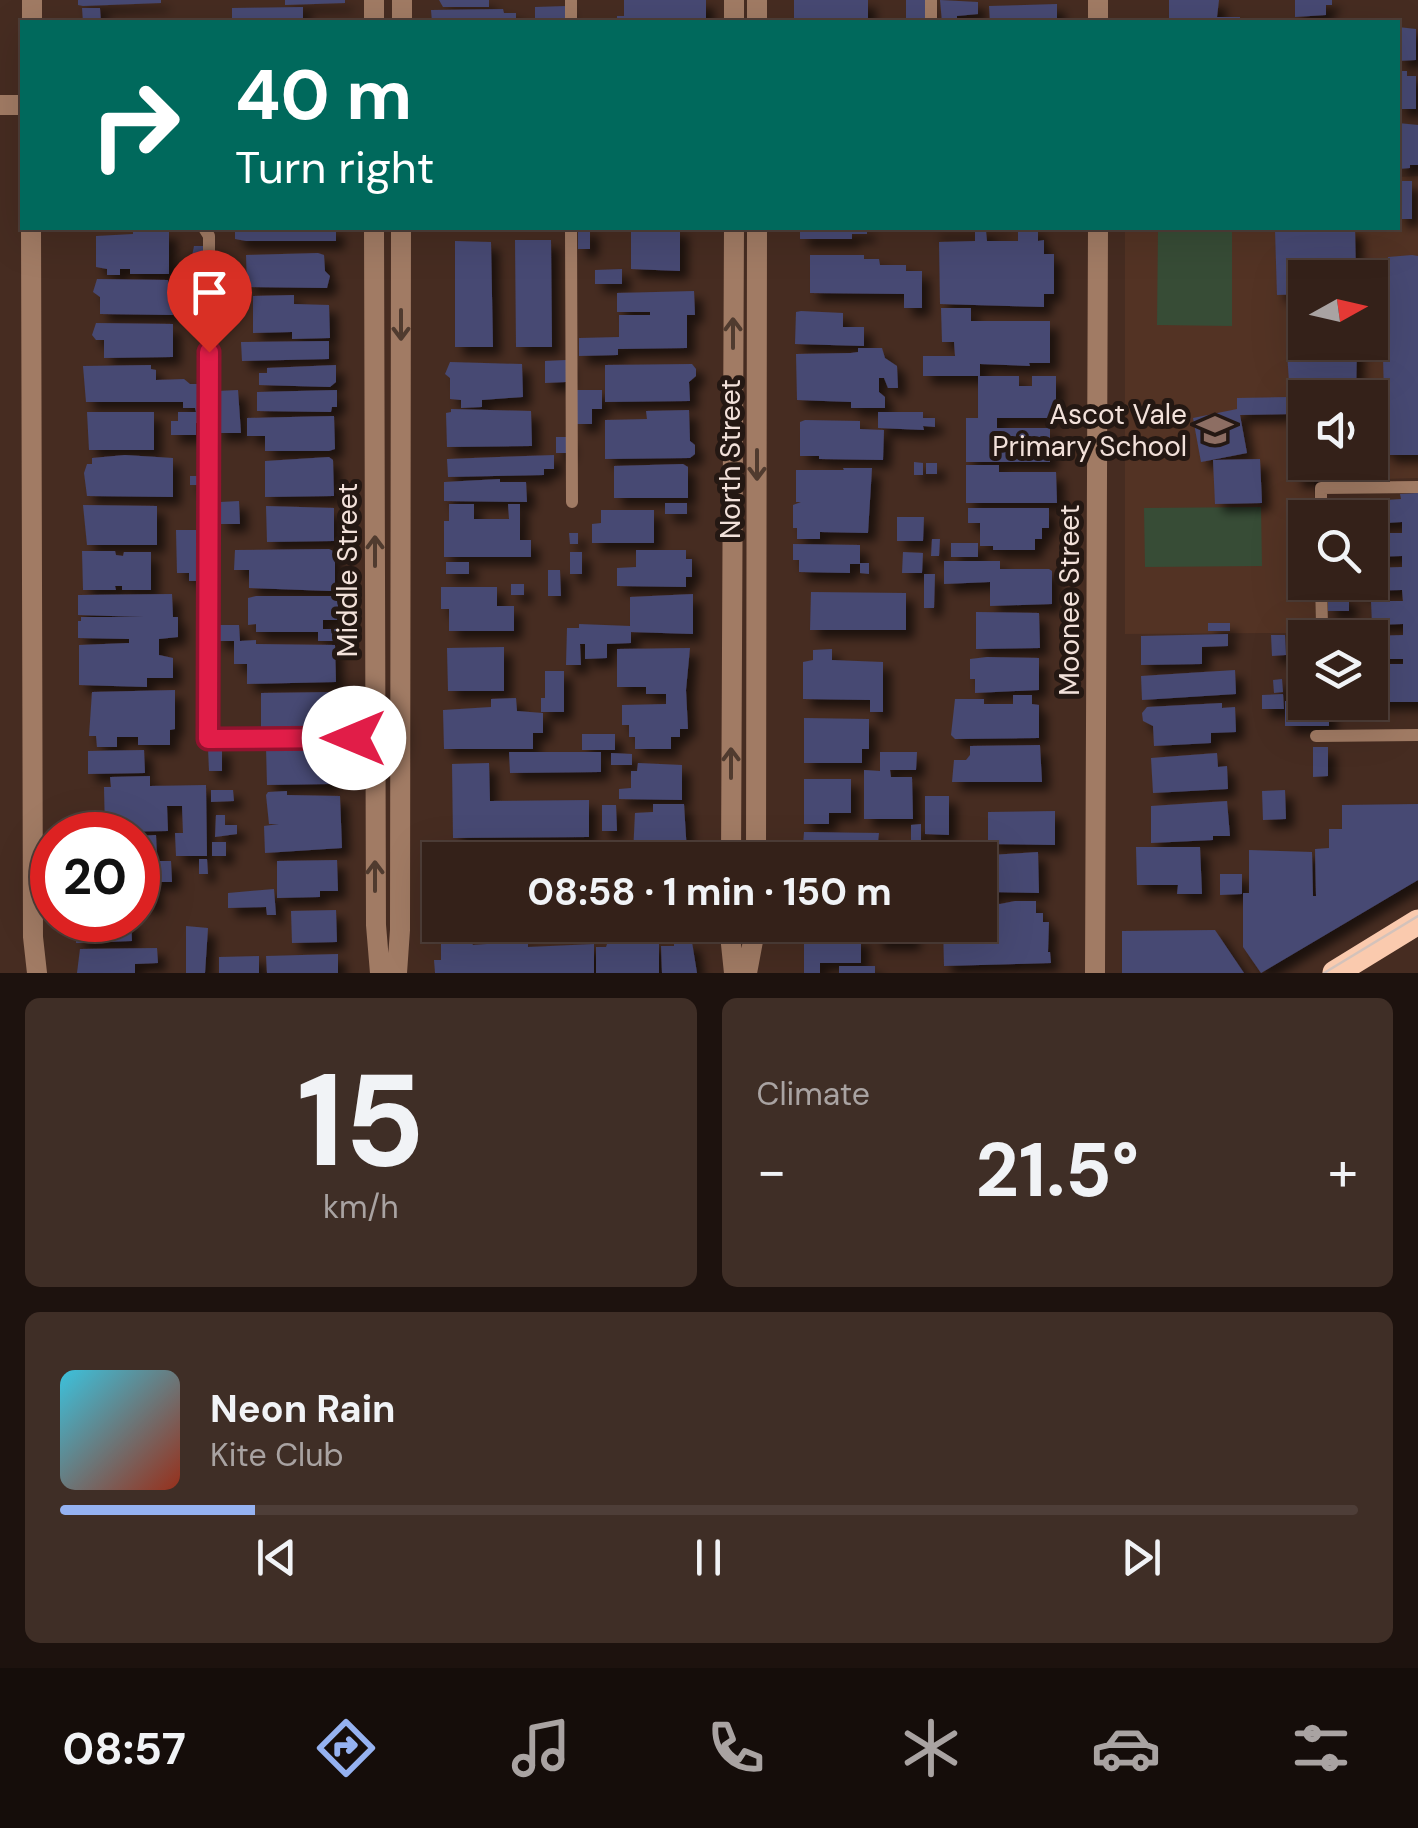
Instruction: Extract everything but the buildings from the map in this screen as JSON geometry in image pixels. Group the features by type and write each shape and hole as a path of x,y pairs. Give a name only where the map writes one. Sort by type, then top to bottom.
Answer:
{"main road":[{"path":"1334,973 1418,922"}],"street":[{"path":"31,230 33,812"},
{"name":"Middle Street","path":"374,230 376,926 380,973"},
{"name":"Middle Street","path":"397,973 402,230"},
{"name":"North Street","path":"731,842 734,230"},
{"name":"North Street","path":"756,842 757,230"},
{"name":"Moonee Street","path":"1095,973 1098,230"},
{"path":"734,251 757,250"},
{"path":"730,667 758,667"},
{"path":"29,973 33,942"},
{"path":"35,942 38,973"},
{"path":"731,942 734,973"},
{"path":"747,973 753,942"}],"lane":[{"path":"205,230 209,236 208,739 375,738"},
{"path":"571,230 572,502"},
{"path":"1321,500 1321,488 1418,487"},
{"path":"375,698 400,698"},
{"path":"1316,736 1418,735"}],"shaded area":[{"name":"Ascot Vale Primary School","path":"1418,176 1418,478 1388,479 1388,380 1288,380 1288,480 1349,480 1314,481 1315,500 1288,500 1288,600 1315,600 1316,620 1288,620 1288,665 1287,633 1125,634 1125,230 1400,230 1400,177"}],"green space":[{"path":"1158,230 1232,230 1232,326 1157,325"},
{"path":"1261,507 1262,566 1145,567 1144,508"}],"tram line":[{"path":"1324,973 1418,916"}],"place":[{"name":"Ascot Vale Primary School","path":"1215,430"}],"route":[{"path":"209,352 208,739 354,738"}]}
